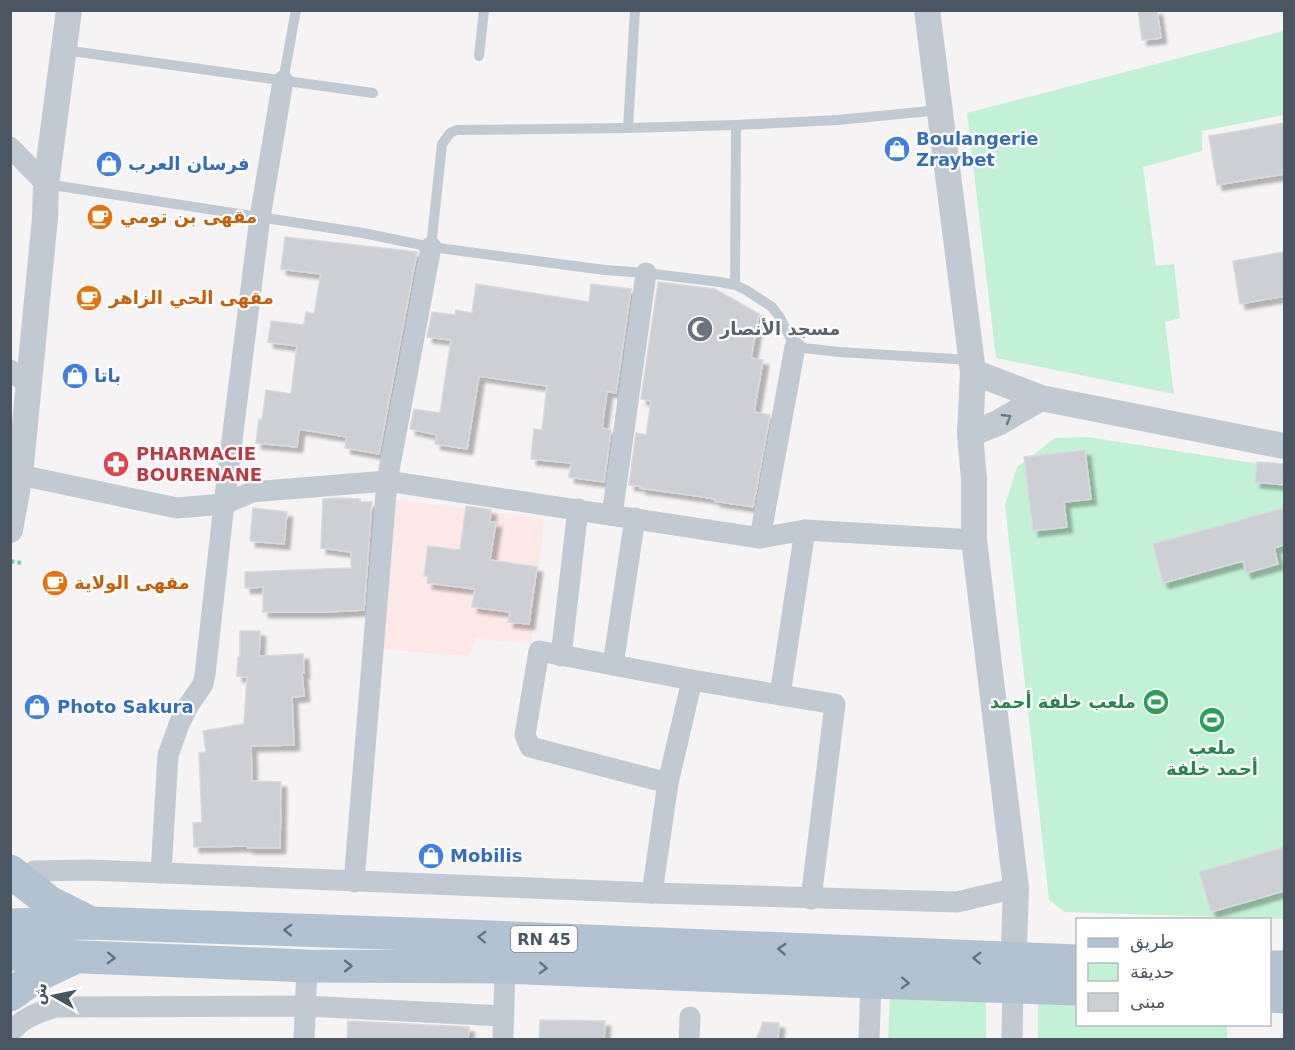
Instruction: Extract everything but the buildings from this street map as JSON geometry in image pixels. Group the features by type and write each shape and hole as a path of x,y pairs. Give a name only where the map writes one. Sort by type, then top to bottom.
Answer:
{"main road":[{"path":"17,876 49,902 91,923"},
{"name":"RN 45","path":"10,925 91,923 478,937 1013,973 1076,989"},
{"name":"RN 45","path":"10,954 307,966 506,967 871,982 1013,973 1076,961"},
{"path":"10,995 38,975 76,957"}],"street":[{"path":"10,530 20,475 20,378 45,218 46,184 69,10"},
{"path":"927,10 972,366 970,434 974,480 974,540 1016,888 1012,1040"},
{"path":"161,873 168,755 180,722 203,684 205,675 260,217 283,81"},
{"path":"10,147 46,184"},
{"path":"354,882 387,481 431,247"},
{"path":"612,514 646,273"},
{"path":"760,538 795,347"},
{"path":"972,366 1041,398 1284,446"},
{"path":"970,434 998,423 1041,398"},
{"path":"20,475 177,507 224,504 252,492 387,481 760,538 805,530 974,540"},
{"path":"561,656 578,509"},
{"path":"613,665 635,518"},
{"path":"780,695 805,530"},
{"path":"668,783 531,747 525,735 539,651 835,704 812,899"},
{"path":"652,893 668,783 692,680"},
{"path":"17,876 34,871 90,870 812,899 957,902 1016,888"},
{"path":"304,1040 307,966"},
{"path":"503,1040 506,967"},
{"path":"869,1040 871,982"},
{"path":"10,1034 13,1029 34,1014 56,1007 305,1006 503,1016"},
{"path":"688,1040 690,1017"}],"lane":[{"path":"283,81 296,10"},
{"path":"479,56 484,10"},
{"path":"627,128 635,10"},
{"path":"64,50 373,93"},
{"path":"431,247 442,144 450,133 457,130 736,125 838,120 940,110"},
{"path":"735,285 736,125"},
{"path":"46,184 363,233 431,247 605,270 720,282 746,290 772,307 795,347 972,366"}],"path":[{"path":"10,561 21,563"}],"shaded area":[{"path":"391,499 544,519 531,644 477,638 468,656 377,649"}],"green space":[{"path":"1284,31 1284,115 1202,131 1202,151 1143,167 1156,266 1174,264 1180,318 1165,322 1174,394 996,358 967,113"},
{"name":"ملعب خلفة أحمد","path":"1088,437 1284,468 1284,919 1065,912 1049,900 1005,505 1017,467 1055,438"},
{"path":"890,998 986,999 986,1039 888,1040"},
{"path":"1038,998 1076,1000 1076,1026 1227,1026 1227,1039 1038,1040"}],"place":[{"name":"Boulangerie Zraybet","path":"897,149"},
{"name":"فرسان العرب","path":"109,164"},
{"name":"مقهى بن تومي","path":"100,217"},
{"name":"مقهى الحي الزاهر","path":"89,298"},
{"name":"مسجد الأنصار","path":"700,329"},
{"name":"باتا","path":"75,376"},
{"name":"PHARMACIE BOURENANE","path":"116,464"},
{"name":"مقهى الولاية","path":"55,583"},
{"name":"ملعب خلفة أحمد","path":"1156,702"},
{"name":"Photo Sakura","path":"37,707"},
{"name":"ملعب أحمد خلفة","path":"1212,720"},
{"name":"Mobilis","path":"431,856"}]}
